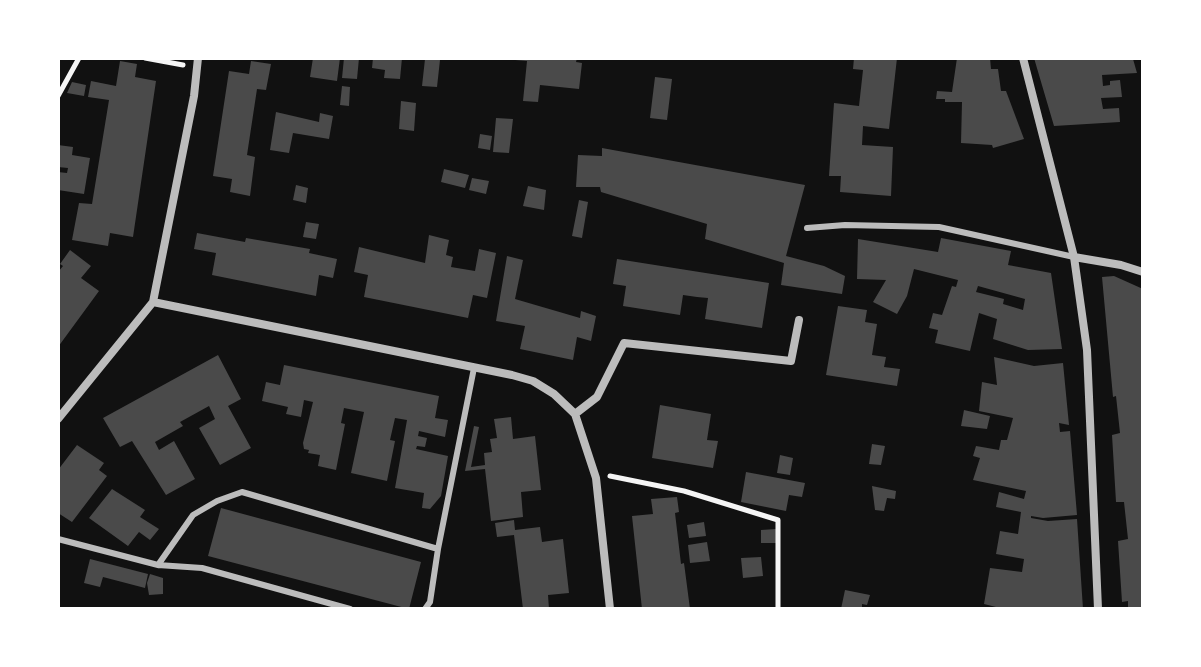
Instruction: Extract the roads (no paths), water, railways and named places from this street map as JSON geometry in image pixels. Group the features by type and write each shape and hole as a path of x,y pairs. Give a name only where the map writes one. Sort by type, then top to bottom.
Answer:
{"street":[{"path":"1023,58 1074,257 1087,350 1098,609"},
{"path":"58,419 153,302 194,96 197,62"},
{"path":"1074,257 1143,272"},
{"path":"153,302 533,381 554,394 575,414 594,472 610,609"},
{"path":"575,414 597,397 624,343 791,361 799,320"}],"lane":[{"path":"807,228 845,225 939,227 1074,257"},
{"path":"425,609 430,602 474,368"},
{"path":"158,565 193,515 217,501 242,492 438,549"},
{"path":"58,539 158,565 202,568 350,609"}]}
